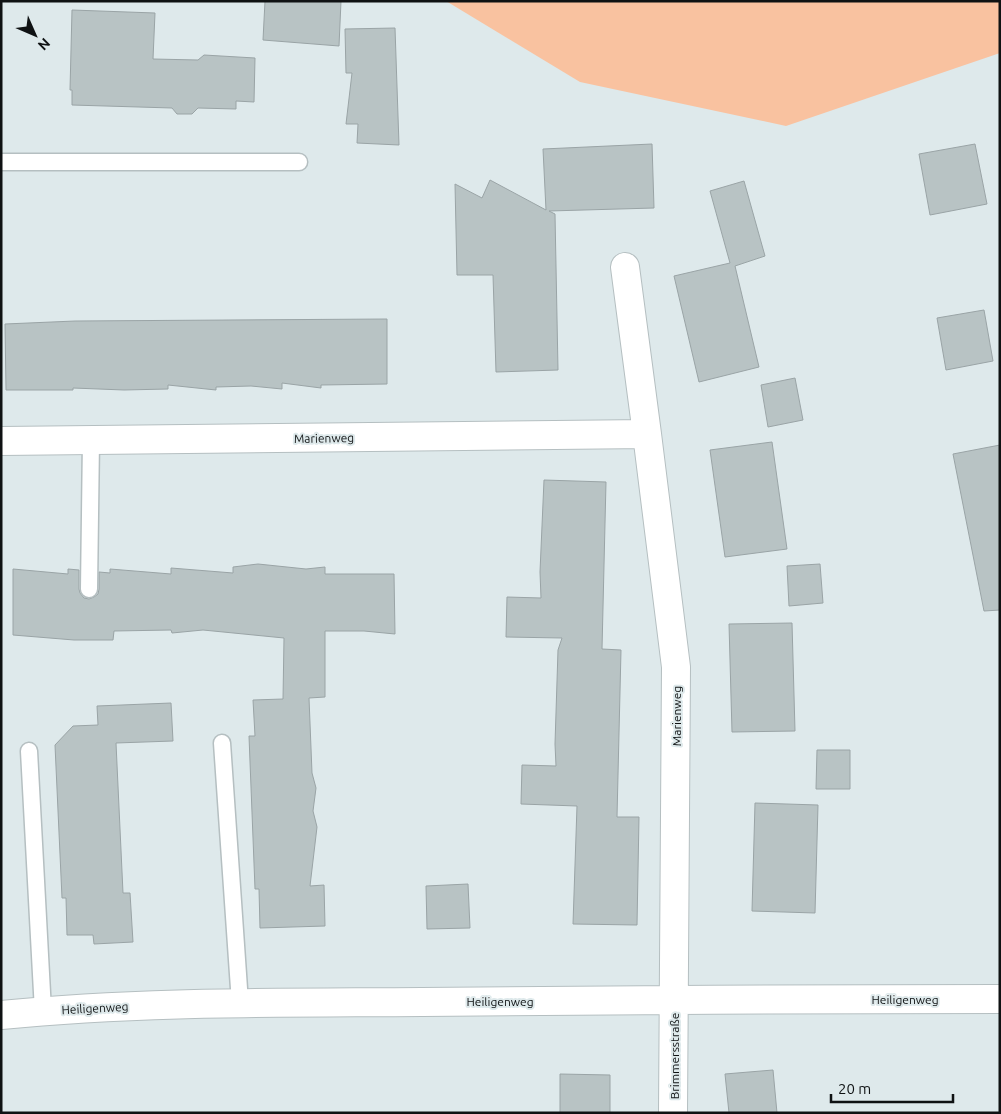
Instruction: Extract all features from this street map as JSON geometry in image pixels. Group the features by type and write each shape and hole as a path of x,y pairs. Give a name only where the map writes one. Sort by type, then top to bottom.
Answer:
{"street":[{"name":"Marienweg","path":"625,267 676,667 674,1000"},
{"name":"Marienweg","path":"1,441 647,434"},
{"name":"Heiligenweg","path":"1,1015 199,1003 1000,999"},
{"name":"Brimmersstraße","path":"674,1000 674,1113"}],"lane":[{"path":"1,162 299,162"},
{"path":"89,589 91,440"},
{"path":"222,743 240,1003"},
{"path":"29,751 43,1011"}],"shaded area":[{"path":"446,1 1000,1 1000,53 786,126 580,82"}],"building":[{"path":"265,1 341,1 339,46 263,40"},
{"path":"72,10 155,13 153,59 198,60 204,55 255,58 254,102 236,101 236,109 198,108 192,114 177,114 172,108 72,105 72,90 70,90"},
{"path":"395,28 399,145 357,143 358,124 346,124 352,73 346,73 345,29"},
{"path":"652,144 654,208 549,211 555,214 558,370 496,372 493,275 457,275 455,184 482,198 490,180 546,210 543,149"},
{"path":"975,144 987,204 930,215 919,154"},
{"path":"744,181 765,256 735,266 759,367 699,382 674,276 730,263 710,191"},
{"path":"984,310 993,361 946,370 937,318"},
{"path":"387,319 387,384 321,385 321,388 282,383 282,389 251,386 216,387 216,390 168,385 168,389 73,388 73,390 6,390 5,324 75,321"},
{"path":"795,378 803,420 768,427 761,385"},
{"path":"772,442 787,549 725,557 710,450"},
{"path":"1000,445 1000,610 984,611 953,454"},
{"path":"544,480 606,482 602,649 621,650 617,817 639,817 637,925 573,924 577,806 521,804 522,765 556,766 558,650 562,638 506,637 507,597 541,598 540,572"},
{"path":"258,564 306,569 325,567 325,574 394,574 395,634 364,631 325,631 325,697 309,698 312,773 316,788 313,811 317,827 310,886 324,885 325,926 260,928 259,889 255,889 249,736 255,736 253,700 283,699 284,638 203,630 172,633 171,630 114,631 113,640 74,640 13,635 13,569 68,574 68,569 79,570 80,593 84,598 89,599 98,594 99,572 110,573 110,569 171,574 171,568 233,573 233,567"},
{"path":"820,564 823,603 789,606 787,566"},
{"path":"792,623 795,731 732,732 729,624"},
{"path":"171,703 173,741 116,743 123,893 130,893 133,942 94,944 93,935 67,935 66,898 62,898 55,745 73,726 98,725 97,706"},
{"path":"817,750 850,750 850,789 816,789"},
{"path":"755,803 818,805 815,913 752,911"},
{"path":"468,884 470,928 427,929 426,886"},
{"path":"773,1070 777,1113 729,1113 725,1074"},
{"path":"560,1074 610,1075 610,1113 560,1113"}]}
